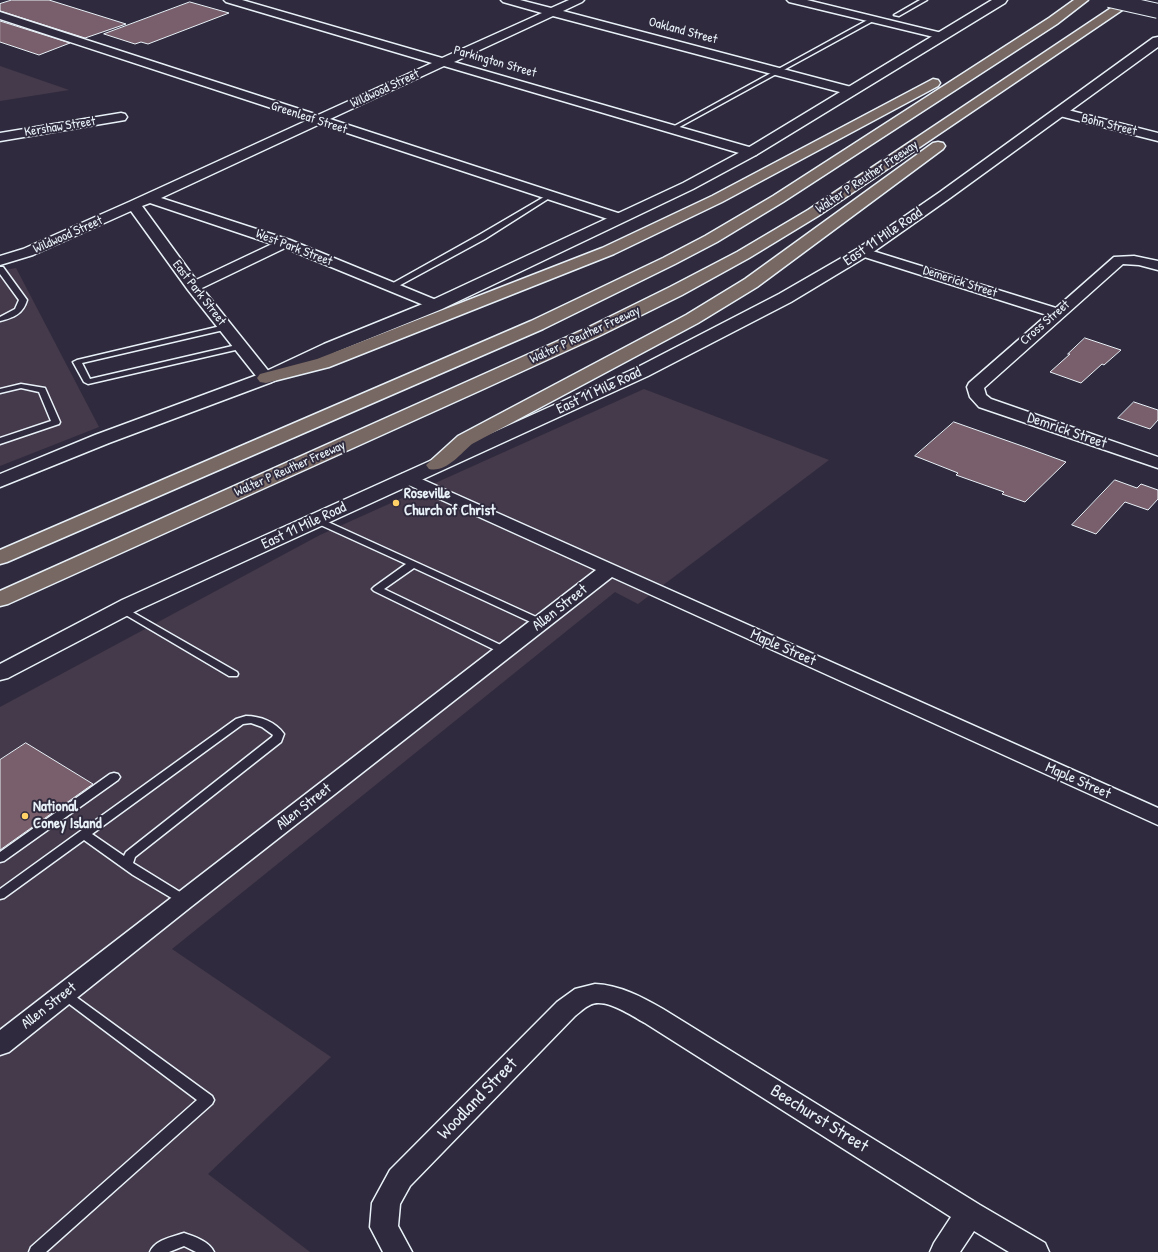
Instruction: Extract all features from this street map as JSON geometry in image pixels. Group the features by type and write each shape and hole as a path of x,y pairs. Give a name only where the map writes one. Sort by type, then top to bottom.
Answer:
{"highway":[{"name":"Walter P Reuther Freeway","path":"0,599 594,332 676,291 743,255 813,213 1132,0"},
{"name":"Walter P Reuther Freeway","path":"0,558 537,325 669,261 778,199 1053,21 1078,3"},
{"path":"266,378 323,363 608,251 767,172 955,71 1040,18 1078,3"},
{"path":"436,465 465,440 692,319 751,283 955,133 984,110 1012,80"}],"main road":[{"path":"0,481 102,439 266,378 330,348 436,305 688,186 751,152 1001,0"},
{"path":"1109,0 1158,11"},
{"name":"East 11 Mile Road","path":"0,673 122,609 642,372 785,298 863,252 1158,41"}],"street":[{"name":"Parkington Street","path":"230,0 751,152"},
{"name":"Oakland Street","path":"507,0 851,91"},
{"name":"Wildwood Street","path":"0,261 28,252 134,205 578,0"},
{"path":"793,0 942,36"},
{"name":"Greenleaf Street","path":"0,16 619,218"},
{"name":"Bohn Street","path":"1060,112 1158,137"},
{"name":"Kershaw Street","path":"0,137 121,117"},
{"name":"West Park Street","path":"149,198 285,243 436,305"},
{"name":"East Park Street","path":"134,205 193,287 266,378"},
{"path":"193,287 285,243"},
{"name":"Demerick Street","path":"863,252 1057,313"},
{"name":"Cross Street","path":"978,397 975,387 980,381 1113,263 1127,258 1158,266"},
{"name":"Demrick Street","path":"978,397 985,403 1158,463"},
{"name":"Maple Street","path":"408,478 1158,817"},
{"name":"Allen Street","path":"0,1045 609,570"},
{"name":"Beechurst Street","path":"600,993 624,1001 654,1016 970,1214 1035,1252"},
{"name":"Woodland Street","path":"398,1252 384,1227 386,1203 400,1178 566,1009 586,995 600,993"},
{"path":"944,1252 970,1214"}],"lane":[{"path":"898,15 924,0"},
{"path":"672,129 873,19"},
{"path":"390,287 482,237 549,196"},
{"path":"0,269 23,300 21,309 15,314 0,319"},
{"path":"225,327 77,362 88,382 240,346"},
{"path":"0,391 21,386 42,390 56,422 0,441"},
{"path":"317,520 541,623"},
{"path":"413,564 378,589 505,651"},
{"path":"122,609 233,674"},
{"path":"0,895 240,721 246,719 262,722 279,734 277,739 130,855 127,864"},
{"path":"0,858 114,777"},
{"path":"84,835 137,872 184,900"},
{"path":"36,1252 208,1100 64,994"},
{"path":"157,1252 167,1245 184,1239 207,1252"}],"shaded area":[{"path":"0,66 69,90 0,101"},
{"path":"16,268 99,427 0,466 0,271"},
{"path":"644,389 829,460 638,604 615,592 172,949 331,1057 208,1174 310,1252 0,1252 0,707 320,535"}],"building":[{"path":"12,0 49,0 126,24 85,38 0,11 0,4"},
{"path":"190,2 229,13 148,44 141,42 135,44 104,34"},
{"path":"0,21 70,43 39,55 0,42"},
{"path":"1085,338 1121,350 1104,365 1102,364 1081,383 1050,372 1070,354 1068,354"},
{"path":"1134,402 1158,410 1158,420 1150,429 1118,418"},
{"path":"954,422 1066,462 1025,502 1002,494 1004,492 956,475 958,473 915,456"},
{"path":"1115,480 1137,488 1141,484 1158,490 1158,499 1148,510 1125,502 1096,534 1072,525"},
{"name":"National Coney Island","path":"26,743 93,784 0,850 0,760"}],"place":[{"name":"Roseville Church of Christ","path":"396,503"},
{"name":"National Coney Island","path":"25,816"}]}
